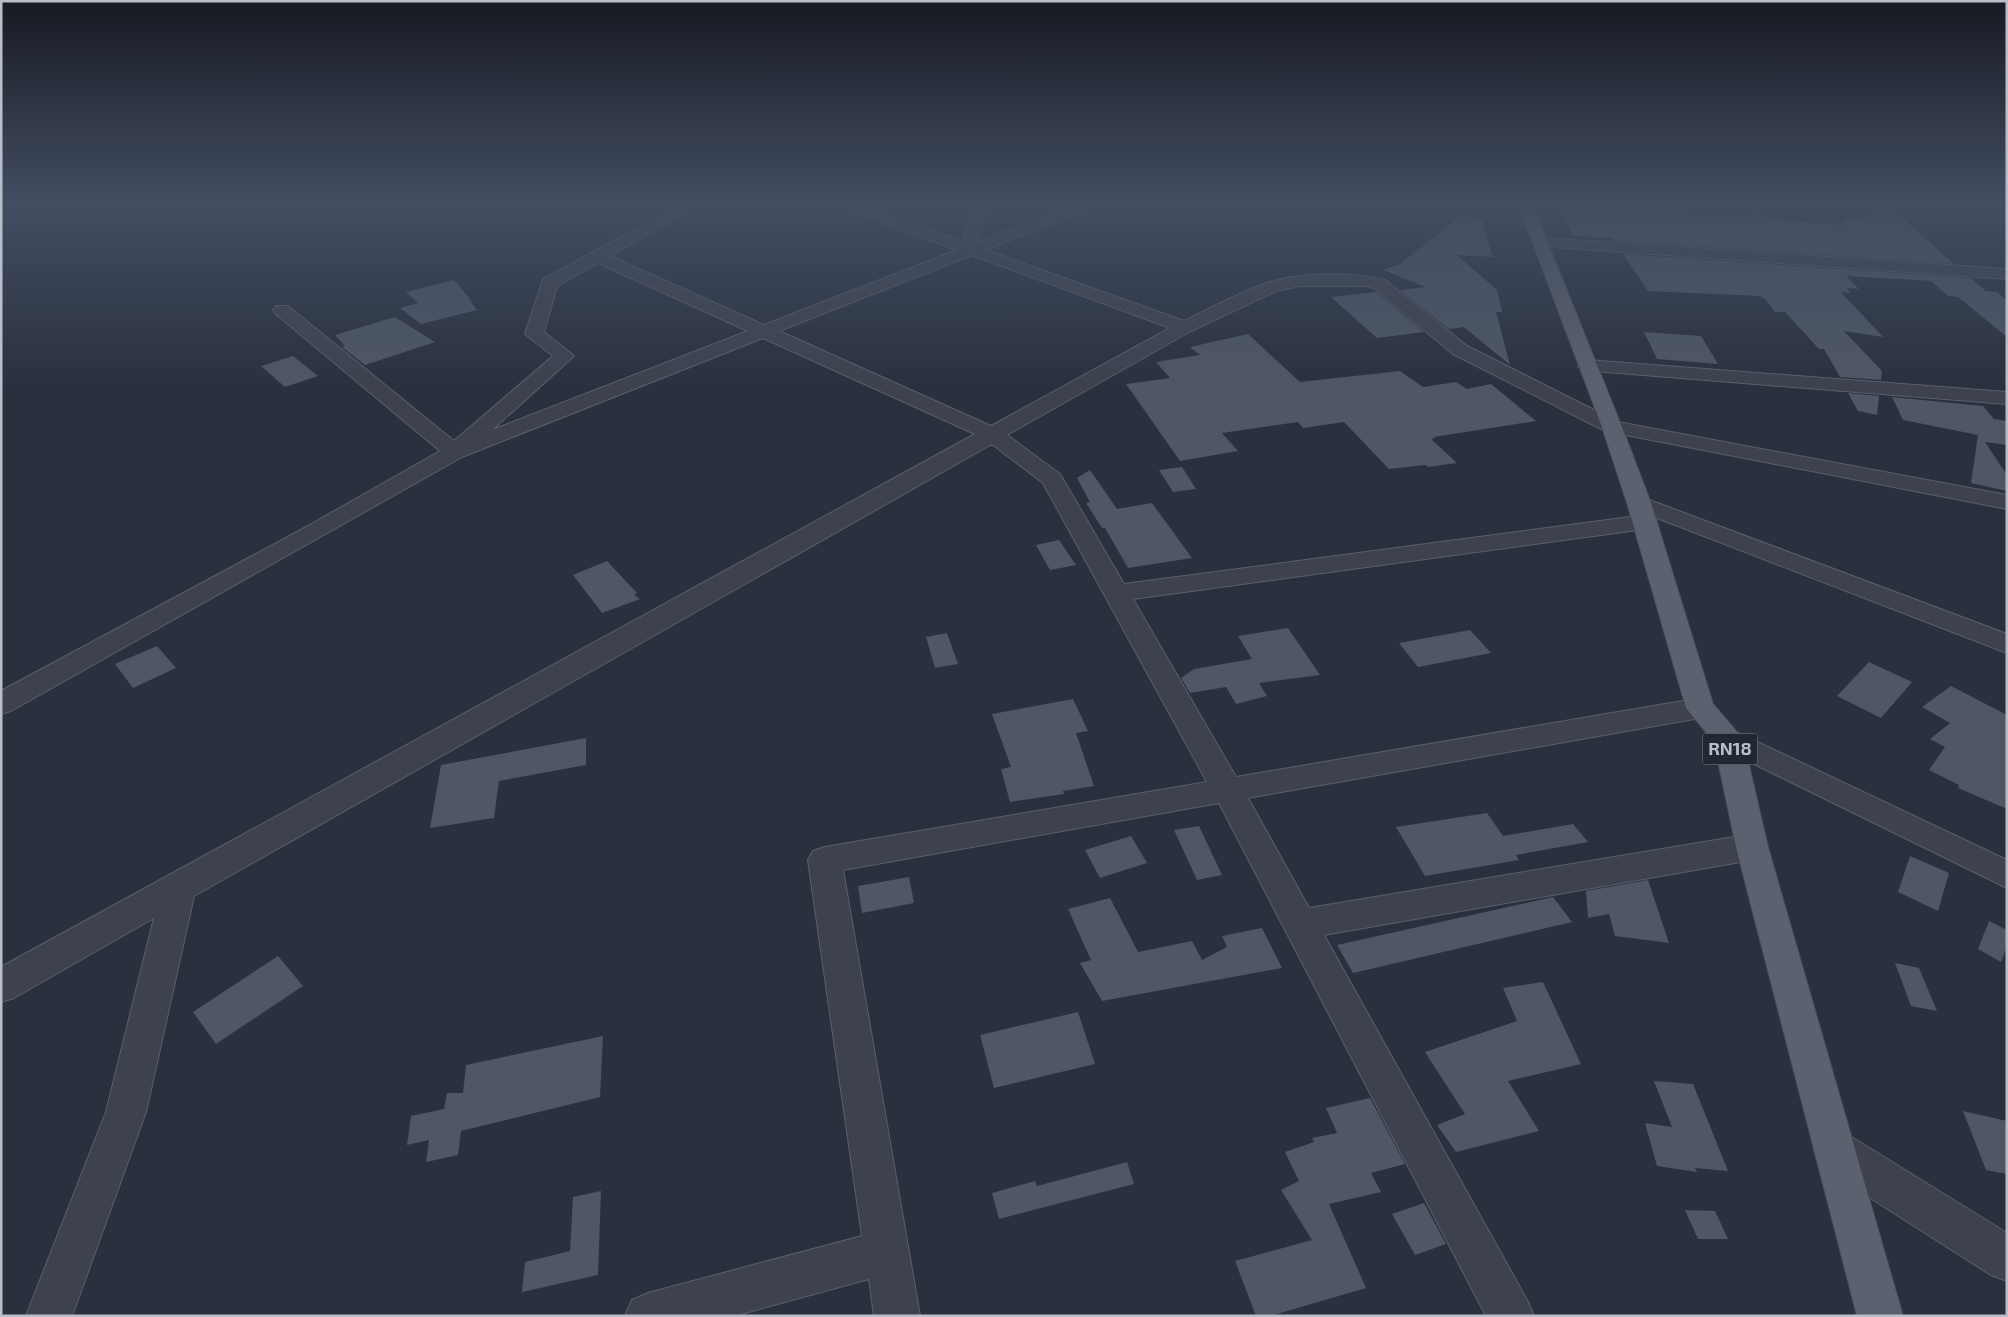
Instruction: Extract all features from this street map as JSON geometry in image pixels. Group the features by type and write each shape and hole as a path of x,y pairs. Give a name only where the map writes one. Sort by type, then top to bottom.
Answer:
{"main road":[{"name":"RN18","path":"1550,265 1642,512 1700,708 1728,739 1752,847 1880,1316"}],"street":[{"path":"454,452 565,356 534,334 549,282 580,265"},
{"path":"619,265 766,330 992,434 1052,479 1228,791 1511,1316"},
{"path":"1,704 316,531 454,452 930,265"},
{"path":"1017,265 1185,327"},
{"path":"1879,265 2007,274"},
{"path":"1,986 1185,327 1271,287 1300,281 1372,282 1379,284 1460,350 1612,427 2007,502"},
{"path":"282,310 454,452"},
{"path":"1588,366 2007,398"},
{"path":"1117,593 1642,512 2007,644"},
{"path":"897,1316 826,860 1700,708"},
{"path":"1728,739 2007,875"},
{"path":"1300,924 1752,847"},
{"path":"49,1316 126,1112 178,889"},
{"path":"1835,1151 2007,1259"},
{"path":"648,1316 887,1252"}],"building":[{"path":"1396,265 1469,265 1497,290 1502,312 1496,312 1510,365 1464,327 1449,329 1400,290 1425,287 1383,270"},
{"path":"1631,265 1789,265 1971,278 1986,291 1997,292 2007,301 2007,337 1958,297 1948,296 1931,281 1846,276 1859,289 1847,288 1851,293 1841,292 1883,337 1844,331 1882,371 1881,380 1840,377 1824,349 1819,349 1785,312 1775,312 1765,299 1760,296 1648,291"},
{"path":"454,280 472,301 470,301 477,310 421,324 400,308 418,303 406,292"},
{"path":"1376,292 1424,332 1377,338 1331,297"},
{"path":"395,317 435,342 365,365 342,347 345,346 335,335"},
{"path":"1644,332 1701,336 1718,364 1657,359"},
{"path":"1248,334 1300,382 1400,371 1423,387 1456,382 1467,389 1491,384 1536,421 1434,437 1431,439 1457,463 1428,467 1425,465 1389,469 1344,422 1303,428 1298,422 1222,433 1238,451 1180,461 1126,384 1170,378 1156,362 1200,355 1190,347"},
{"path":"293,356 318,376 285,387 261,366"},
{"path":"1848,393 1879,396 1877,415 1858,411"},
{"path":"1892,397 1983,406 1994,419 2007,421 2007,445 1985,442 2007,475 2007,491 1971,483 1978,435 1903,420"},
{"path":"1182,467 1196,489 1173,492 1159,470"},
{"path":"1090,470 1117,509 1152,503 1192,558 1128,568 1105,528 1102,528 1086,503 1090,502 1077,478"},
{"path":"1059,540 1076,565 1050,570 1036,545"},
{"path":"607,561 637,593 634,595 640,599 602,613 573,575"},
{"path":"1288,628 1320,675 1259,683 1267,696 1236,704 1226,687 1190,693 1181,678 1194,669 1252,659 1238,636"},
{"path":"1470,630 1491,653 1418,667 1399,643"},
{"path":"947,633 958,664 935,668 926,637"},
{"path":"157,646 176,668 133,688 115,664"},
{"path":"1869,662 1912,682 1881,718 1837,696"},
{"path":"1951,686 2007,715 2007,809 1958,788 1959,785 1929,770 1945,747 1930,739 1950,723 1922,707"},
{"path":"1073,699 1088,731 1076,733 1094,786 1063,791 1064,794 1010,802 1001,769 1011,767 992,714"},
{"path":"586,738 586,765 499,781 494,818 430,828 441,765"},
{"path":"1487,813 1503,836 1573,824 1588,842 1516,855 1519,860 1425,876 1396,827"},
{"path":"1199,826 1222,875 1197,880 1174,830"},
{"path":"1131,836 1147,863 1100,878 1085,850"},
{"path":"1910,856 1949,873 1938,911 1898,892"},
{"path":"909,877 914,903 862,913 858,886"},
{"path":"1648,880 1669,943 1615,936 1609,914 1588,918 1586,891"},
{"path":"1553,897 1572,922 1353,973 1337,945"},
{"path":"1110,898 1138,952 1192,941 1202,960 1227,947 1222,936 1262,928 1282,968 1102,1001 1080,963 1091,960 1068,909"},
{"path":"1989,921 2007,930 2007,946 2001,962 1978,949"},
{"path":"278,956 303,986 216,1044 193,1012"},
{"path":"1895,963 1919,968 1937,1011 1911,1006"},
{"path":"1543,982 1581,1064 1508,1081 1539,1131 1456,1152 1437,1125 1465,1114 1425,1052 1517,1021 1503,988"},
{"path":"1078,1012 1095,1064 994,1088 980,1035"},
{"path":"603,1036 600,1097 461,1131 458,1155 426,1162 429,1140 407,1145 411,1116 444,1109 447,1093 463,1093 466,1065"},
{"path":"1654,1081 1693,1084 1728,1171 1695,1168 1697,1172 1657,1166 1645,1123 1672,1127"},
{"path":"1370,1098 1405,1164 1371,1173 1381,1192 1329,1204 1366,1288 1270,1316 1256,1316 1235,1261 1312,1240 1281,1190 1299,1181 1285,1152 1314,1142 1312,1138 1337,1133 1326,1108"},
{"path":"1963,1111 2007,1121 2007,1174 1986,1170"},
{"path":"1127,1162 1134,1184 999,1219 992,1193 1035,1181 1037,1186"},
{"path":"601,1191 598,1275 522,1292 525,1262 570,1251 573,1197"},
{"path":"1424,1203 1446,1244 1415,1255 1392,1214"},
{"path":"1685,1210 1715,1211 1728,1239 1698,1239"}]}
